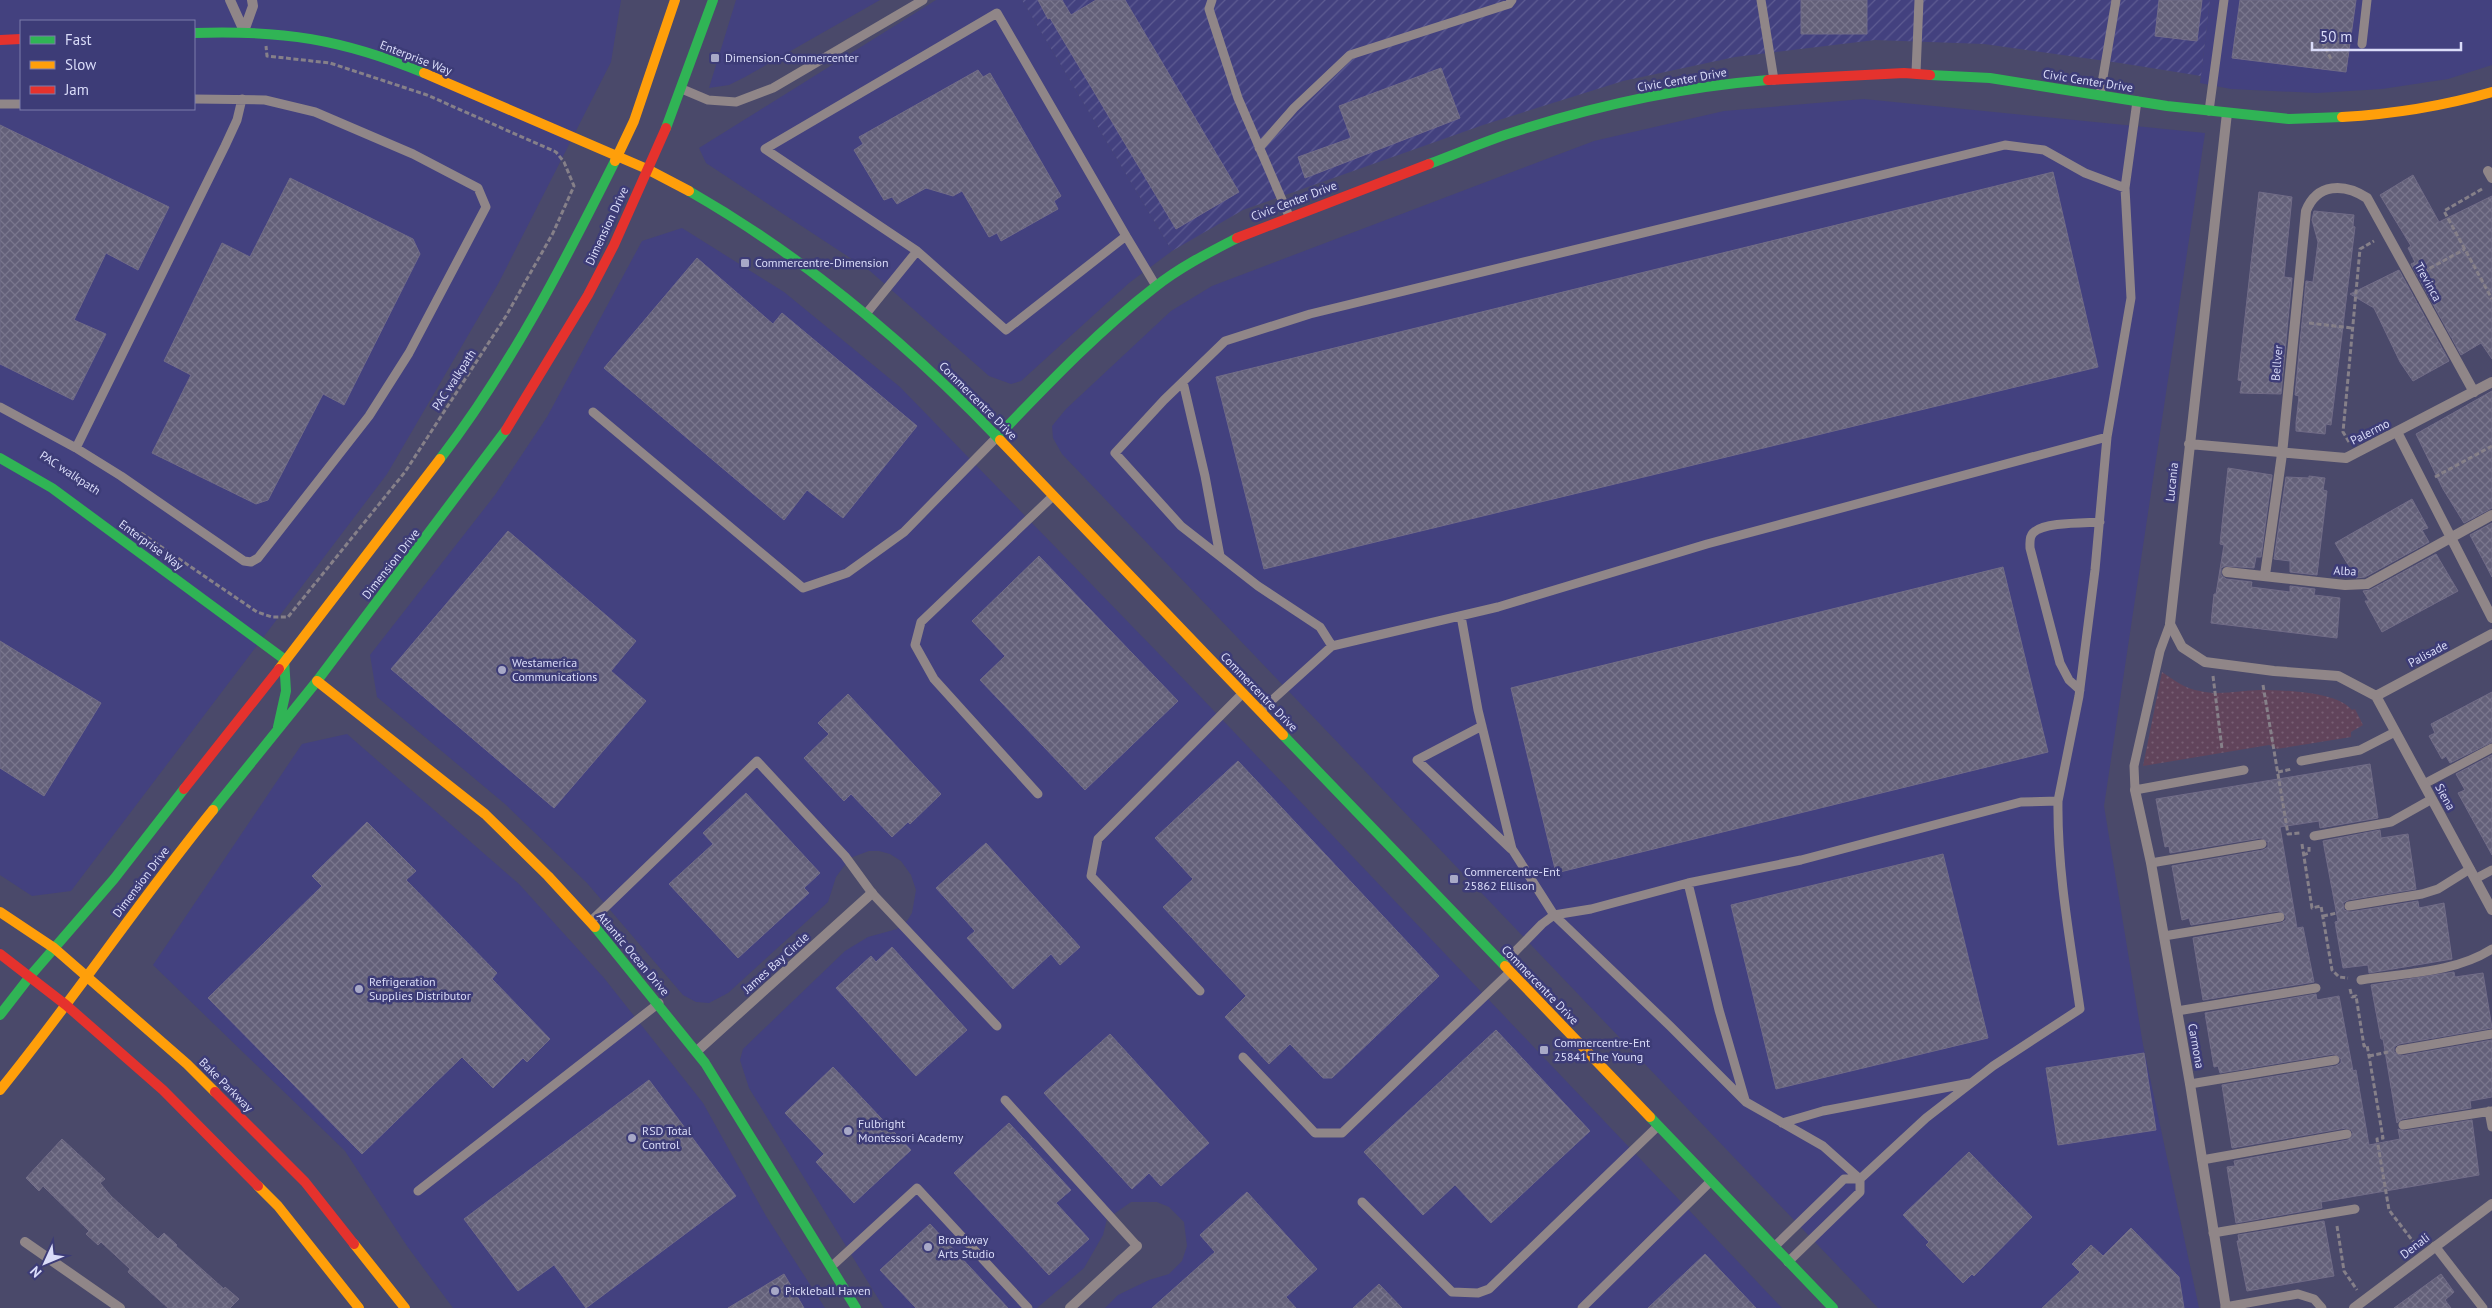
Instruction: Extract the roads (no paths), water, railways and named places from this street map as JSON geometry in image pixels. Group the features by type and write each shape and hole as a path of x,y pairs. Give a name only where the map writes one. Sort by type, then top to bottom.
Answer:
{"street":[{"path":"230,0 244,31"},
{"path":"244,31 252,0"},
{"name":"Dimension Drive","path":"0,1015 30,975 114,879 449,447 499,374 586,219 617,158 634,121 675,0"},
{"name":"Dimension Drive","path":"0,1090 42,1039 197,829 317,681 501,439 588,295 614,245 682,90 713,0"},
{"name":"Enterprise Way","path":"195,33 244,31 332,41 403,64 617,158"},
{"path":"0,40 20,39"},
{"name":"Civic Center Drive","path":"997,437 1072,359 1156,286 1201,256 1248,232 1511,133 1615,105 1702,87 1774,80 1916,73 1990,78 2209,111 2289,119 2379,115 2464,100 2492,92"},
{"name":"Lucania","path":"2170,624 2227,113"},
{"name":"Commercentre Drive","path":"617,158 647,169 682,186 751,228 840,291 914,354 997,437 1832,1308"},
{"name":"Bellver","path":"2265,575 2282,454 2293,322 2306,211 2311,199 2329,189 2340,187 2354,190"},
{"name":"Trevinca","path":"2354,190 2367,198 2474,392"},
{"name":"Palermo","path":"2189,444 2282,454 2346,458 2492,382"},
{"path":"2397,432 2492,618"},
{"name":"Enterprise Way","path":"0,458 52,488 284,659"},
{"name":"Alba","path":"2227,572 2345,584 2367,584 2492,515"},
{"path":"2170,624 2182,647 2205,662 2338,676 2376,696"},
{"name":"Palisade","path":"2376,696 2492,634"},
{"path":"277,729 286,691 284,659"},
{"name":"Atlantic Ocean Drive","path":"317,681 408,751 485,814 548,876 590,922 697,1051 856,1308"},
{"name":"Siena","path":"2376,696 2492,910"},
{"name":"Carmona","path":"2134,790 2164,936 2190,1084 2225,1308"},
{"name":"James Bay Circle","path":"697,1051 872,893"},
{"name":"Bake Parkway","path":"0,912 54,948 187,1064 305,1182 405,1308"},
{"path":"0,954 30,975 66,1005 163,1090 278,1206 360,1308"},
{"name":"Denali","path":"2354,1308 2492,1204"},
{"path":"25,1242 120,1308"},
{"path":"1070,1308 1137,1246"}],"lane":[{"path":"682,90 708,100 736,102 773,88 923,0"},
{"path":"1212,0 1209,9 1238,98 1289,216"},
{"path":"1259,148 1294,108 1350,55 1509,4 1512,0"},
{"path":"1762,0 1774,80"},
{"path":"1916,73 1920,0"},
{"path":"2100,95 2116,0"},
{"path":"2209,111 2224,0"},
{"path":"2362,44 2367,0"},
{"path":"1126,236 1006,330 917,251 765,149 997,13 1156,286"},
{"path":"76,448 225,146 237,120 242,98"},
{"path":"0,408 76,448 120,476 244,562 251,562 258,558 369,416 409,353 486,206 478,188 396,146 315,112 265,100 242,98 195,100"},
{"path":"1774,1247 1844,1179 1860,1179 1926,1118 1972,1082 2080,1008 2067,918 2058,825 2058,801 2080,690 2100,522 2107,437 2131,298 2125,188 2137,101"},
{"path":"0,104 20,104"},
{"path":"1332,646 1320,628 1258,586 1181,526 1115,453 1225,341 1310,314 2005,145 2044,150 2085,172 2125,188"},
{"path":"866,314 917,251"},
{"path":"1183,382 1220,556"},
{"path":"593,412 803,588 847,573 904,532 997,437"},
{"path":"1260,711 1332,646 1498,607 1707,544 2107,437"},
{"path":"1038,794 934,679 914,646 921,622 1053,496"},
{"path":"2080,690 2069,680 2060,663 2030,548 2031,537 2034,532 2044,527 2100,522"},
{"path":"1461,616 1482,726 1512,849"},
{"path":"2170,624 2160,651 2134,766 2134,790 2244,770"},
{"path":"1200,991 1091,876 1098,839 1243,693"},
{"path":"1482,726 1417,760 1512,849 1554,916 1670,1026 1746,1102 1823,1146 1860,1179 1860,1192 1788,1262"},
{"path":"2302,761 2360,750 2395,732"},
{"path":"2424,784 2492,748"},
{"path":"590,922 756,761 845,856 872,893 997,1026"},
{"path":"2314,836 2391,822 2432,799"},
{"path":"1502,964 1542,924 1554,916 1591,909 1688,883 1801,860 2021,802 2058,801"},
{"path":"2150,863 2262,844"},
{"path":"2349,906 2422,894 2438,889 2470,869"},
{"path":"2475,879 2492,870"},
{"path":"1688,883 1719,1010 1746,1102"},
{"path":"2164,936 2280,917"},
{"path":"2361,980 2454,965 2478,958 2492,949"},
{"path":"1243,1057 1315,1133 1342,1133 1510,972"},
{"path":"2177,1011 2316,988"},
{"path":"418,1191 659,1003"},
{"path":"2400,1050 2492,1034"},
{"path":"2190,1084 2335,1060"},
{"path":"1782,1123 1822,1111 1972,1082"},
{"path":"1005,1100 1137,1246"},
{"path":"2403,1126 2491,1111 2492,1127"},
{"path":"1362,1202 1452,1292 1478,1293 1490,1289 1658,1126"},
{"path":"2202,1160 2347,1134"},
{"path":"1582,1308 1711,1181"},
{"path":"831,1267 916,1188 1028,1308"},
{"path":"2213,1233 2355,1209"},
{"path":"2435,1246 2483,1308"},
{"path":"2225,1308 2298,1294 2314,1299 2322,1308"}],"place":[{"name":"Dimension-Commercenter","path":"715,58"},
{"name":"Commercentre-Dimension","path":"745,263"},
{"name":"Westamerica Communications","path":"502,670"},
{"name":"Commercentre-Ent 25862 Ellison","path":"1454,879"},
{"name":"Refrigeration Supplies Distributor","path":"359,989"},
{"name":"Commercentre-Ent 25841 The Young","path":"1544,1050"},
{"name":"Fulbright Montessori Academy","path":"848,1131"},
{"name":"RSD Total Control","path":"632,1138"},
{"name":"Broadway Arts Studio","path":"928,1247"},
{"name":"Pickleball Haven","path":"775,1291"}]}
